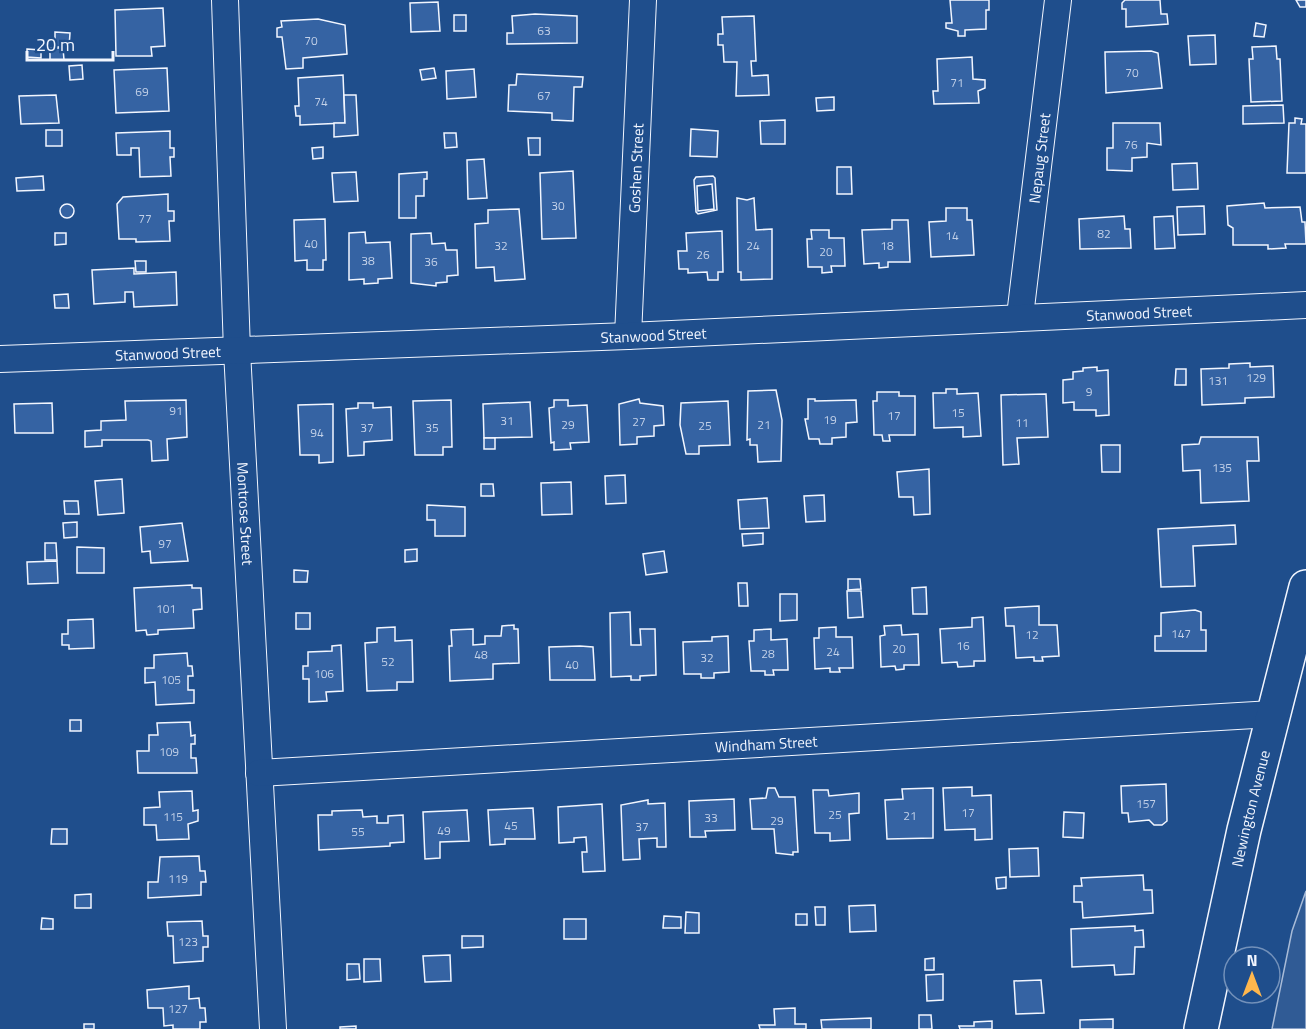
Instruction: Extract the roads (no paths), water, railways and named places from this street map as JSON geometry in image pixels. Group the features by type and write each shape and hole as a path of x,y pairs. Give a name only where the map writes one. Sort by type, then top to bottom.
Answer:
{"main road":[{"name":"Newington Avenue","path":"1201,1029 1244,830 1306,587"}],"street":[{"name":"Montrose Street","path":"225,0 237,351 273,1029"},
{"name":"Goshen Street","path":"628,336 643,0"},
{"name":"Nepaug Street","path":"1020,316 1058,0"},
{"name":"Stanwood Street","path":"0,359 628,336 1020,316 1306,305"},
{"name":"Windham Street","path":"259,773 1273,714"}]}
